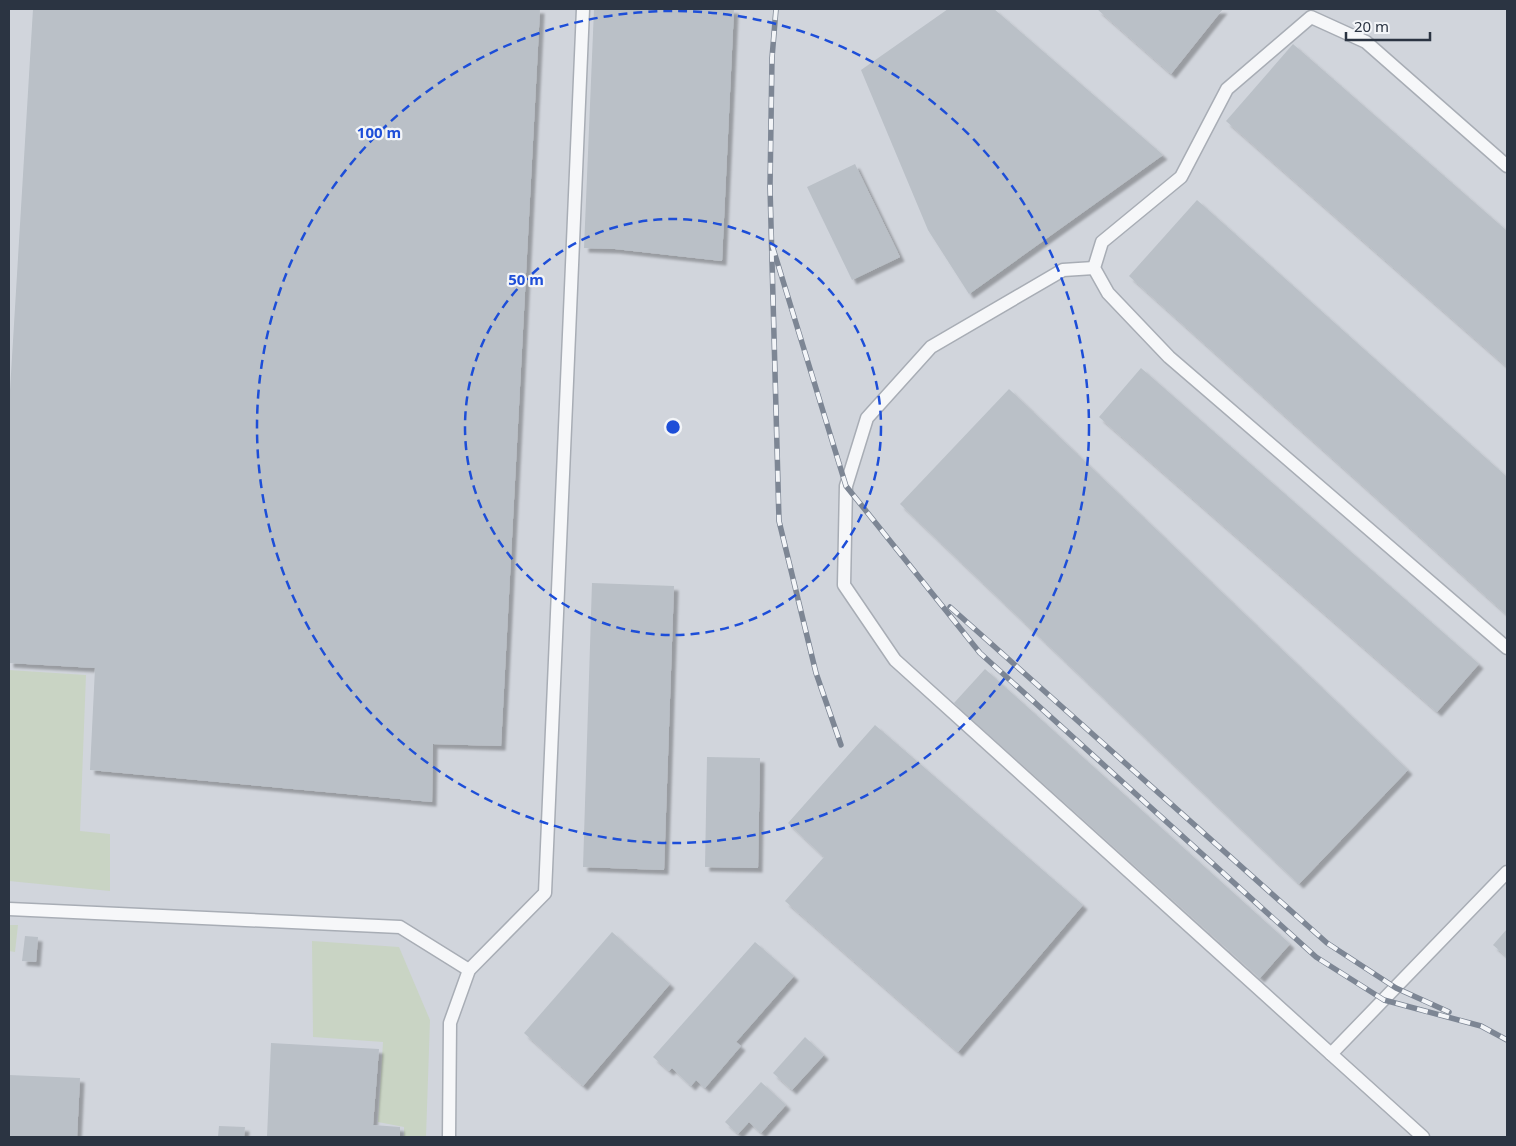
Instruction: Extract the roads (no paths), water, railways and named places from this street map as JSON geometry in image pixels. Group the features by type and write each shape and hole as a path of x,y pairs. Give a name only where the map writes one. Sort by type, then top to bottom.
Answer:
{"lane":[{"path":"448,1137 450,1023 469,970 545,893 582,9"},
{"path":"1507,166 1366,42 1311,17 1227,89 1181,177 1102,242 1094,268 1108,293 1169,357 1507,648"},
{"path":"1094,268 1063,270 931,347 867,418 846,486 844,585 895,660 1423,1137"},
{"path":"1331,1054 1507,872"},
{"path":"9,909 400,927 469,970"}],"railway":[{"path":"776,9 772,58 770,187 779,521 816,673 841,745"},
{"path":"772,245 846,486 980,653 1316,957 1384,1000 1481,1026 1507,1040"},
{"path":"950,607 1327,943 1396,988 1449,1012"}]}
